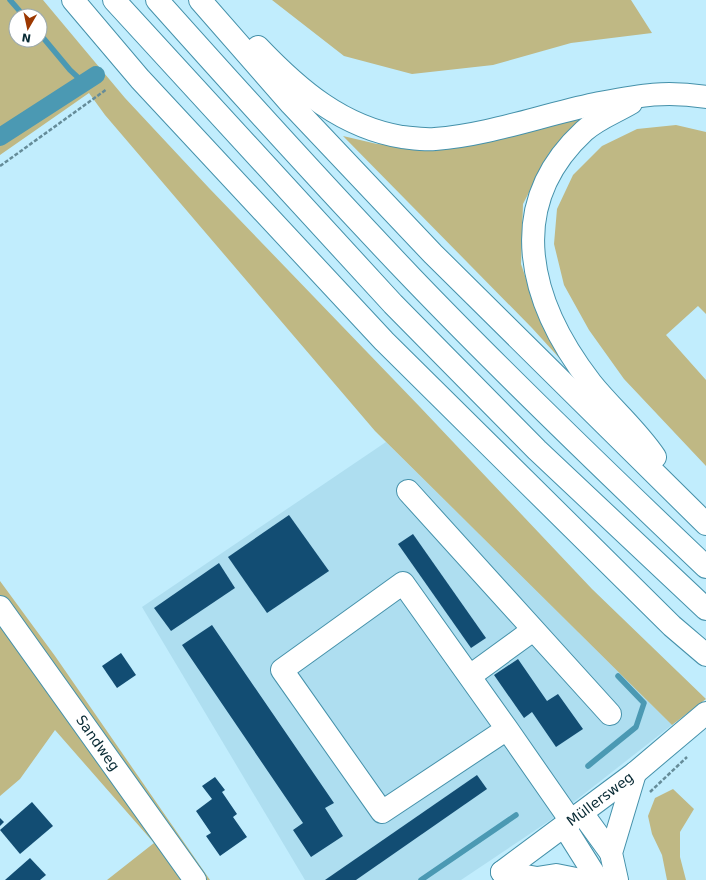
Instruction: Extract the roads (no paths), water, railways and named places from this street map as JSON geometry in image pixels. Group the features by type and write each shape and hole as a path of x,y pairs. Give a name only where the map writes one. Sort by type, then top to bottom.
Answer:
{"main road":[{"path":"73,0 140,79 384,341 672,626 706,655"},
{"path":"114,0 393,304 537,450 700,603"},
{"path":"157,0 272,128 411,277 556,425 706,567"},
{"path":"200,0 291,104 433,254 699,518"},
{"path":"210,0 239,26 272,61 330,110 360,126 383,134 434,140 478,133 555,112 647,94 680,93 706,97"},
{"path":"647,94 586,130 564,152 549,174 537,205 533,232 533,255 548,313 574,358 591,383 653,454 699,518"},
{"path":"408,491 610,714"},
{"path":"508,728 382,812 282,670 403,583 508,728 572,820 598,880"},
{"name":"Sandweg","path":"0,607 195,880"},
{"path":"470,676 534,630"},
{"name":"Müllersweg","path":"497,876 635,773 706,714"},
{"path":"617,880 611,852 635,773"},
{"path":"572,820 611,852"},
{"path":"497,876 537,878 556,875 581,880"}],"waterway":[{"path":"10,0 17,8"},
{"path":"48,44 70,70 84,83"},
{"path":"0,137 96,75"},
{"path":"588,766 636,727 644,703 618,676"},
{"path":"421,880 516,815"}]}
